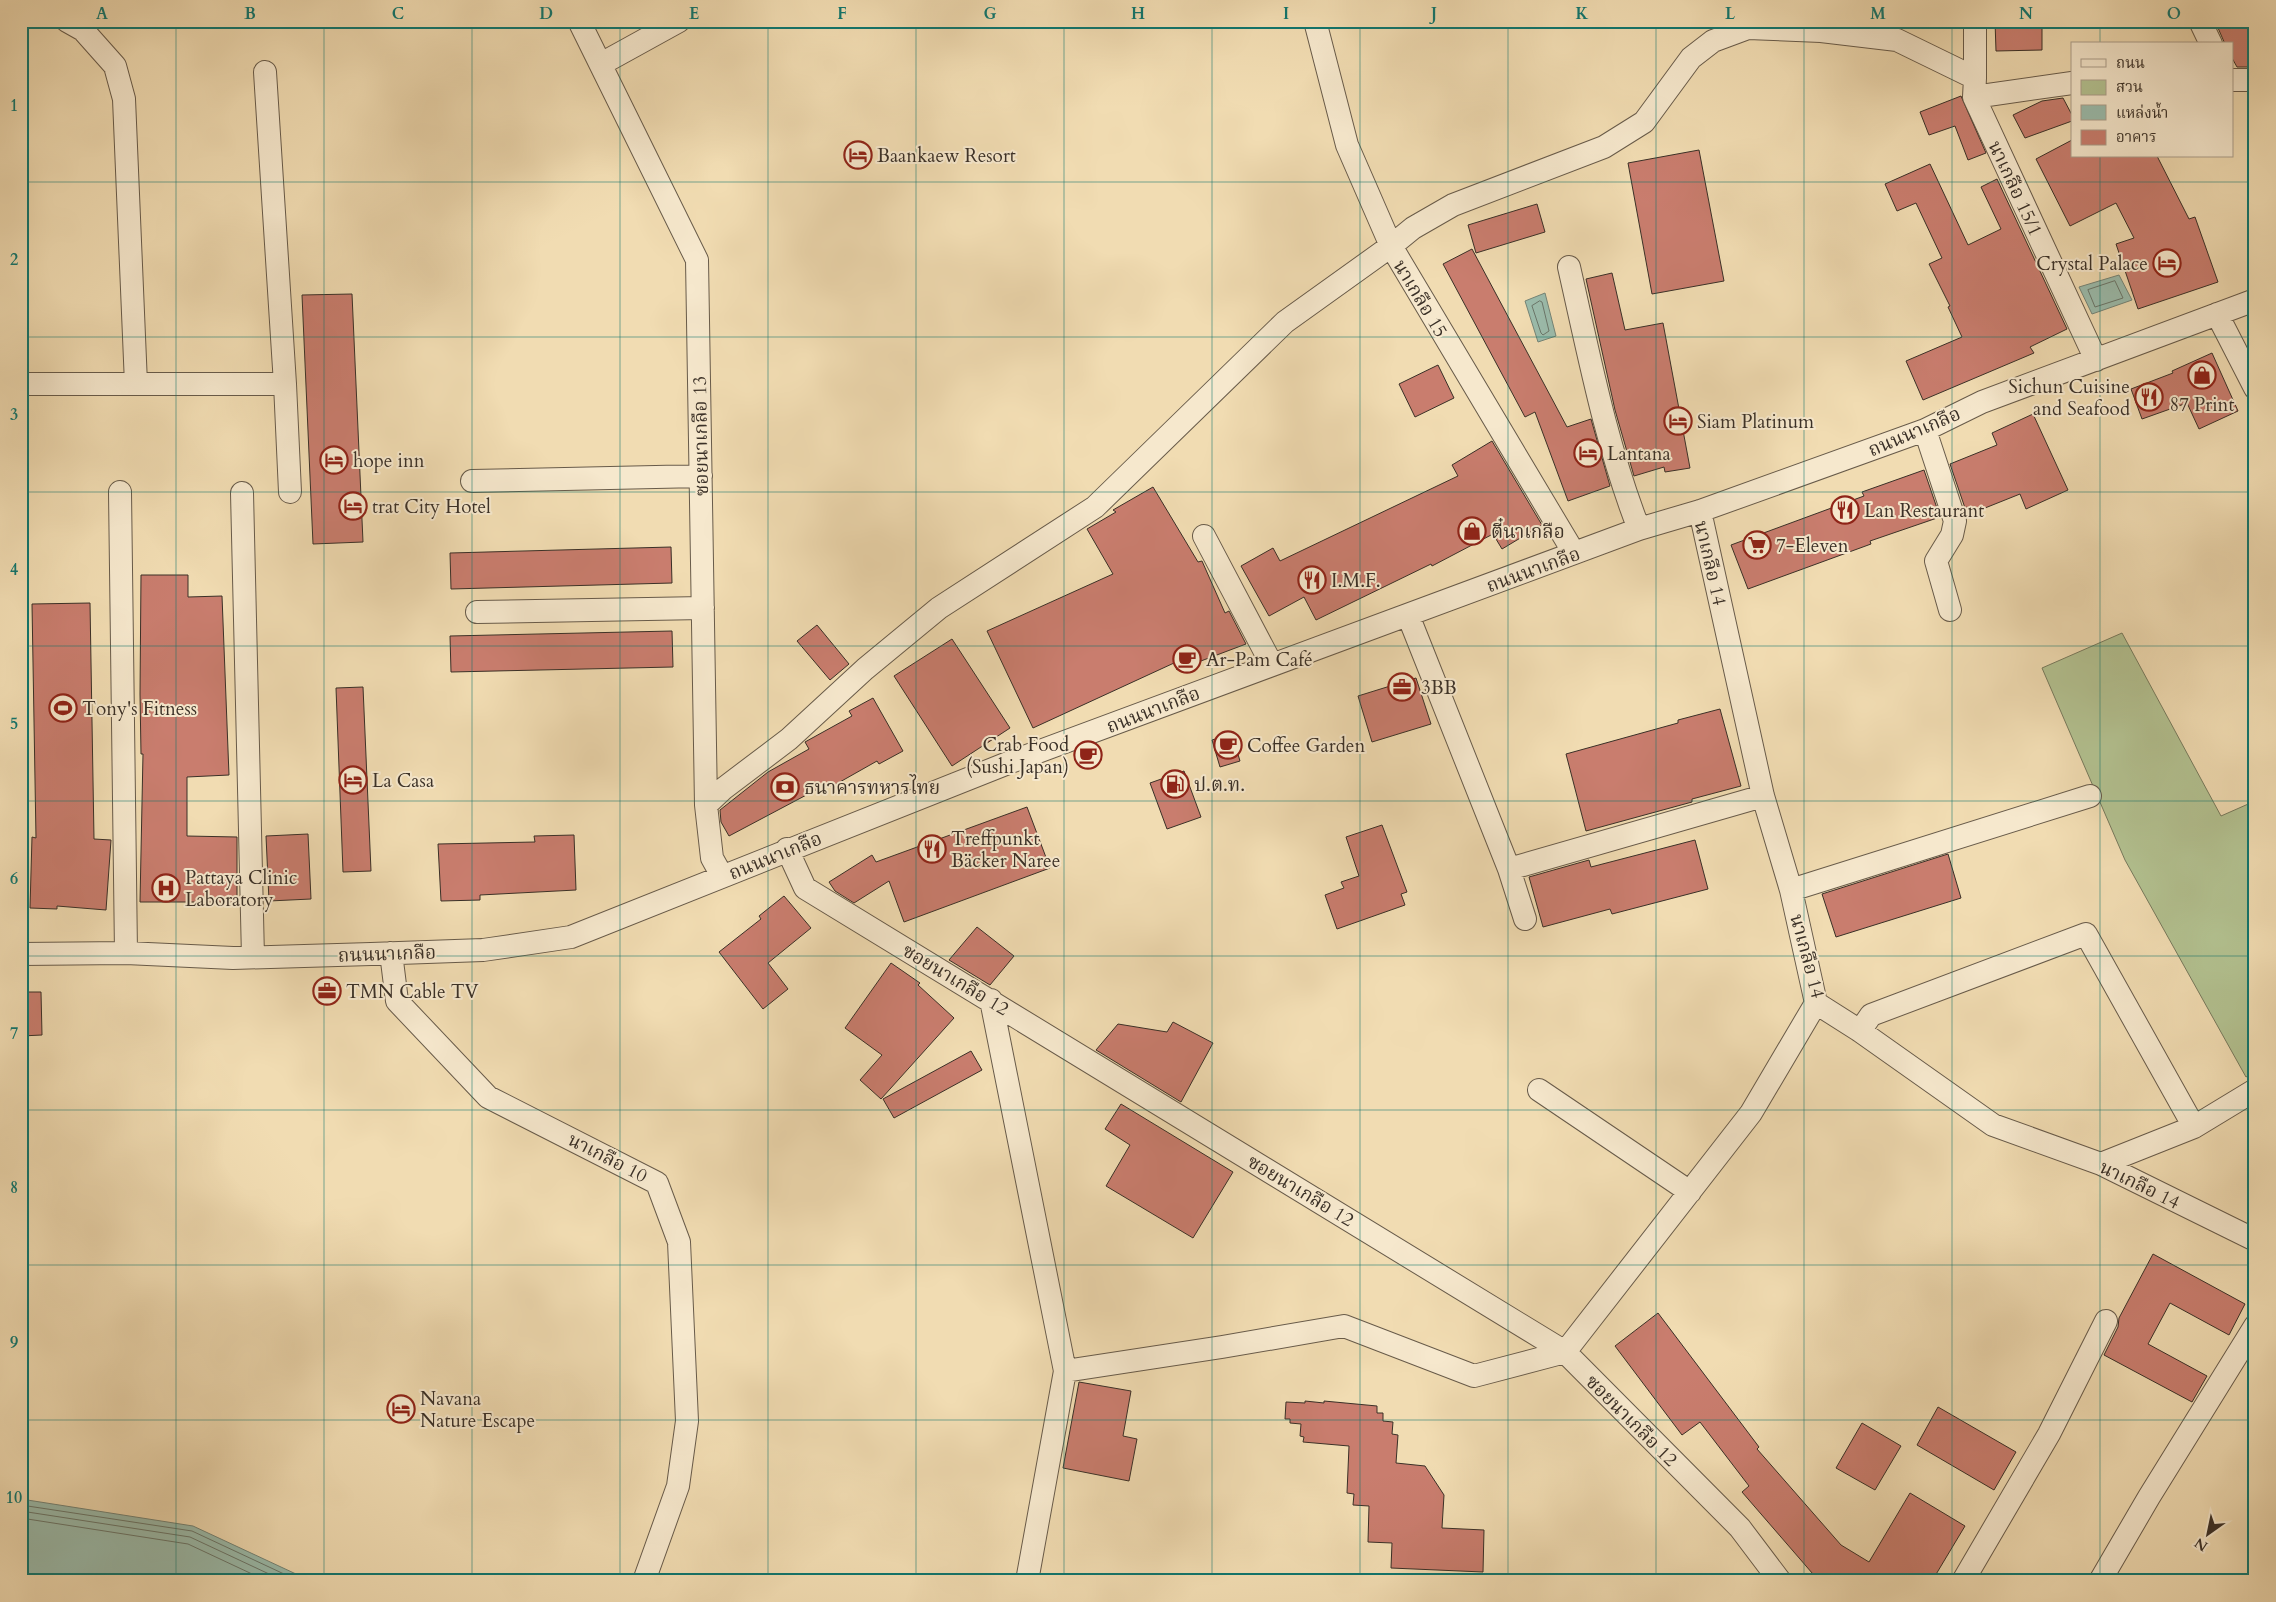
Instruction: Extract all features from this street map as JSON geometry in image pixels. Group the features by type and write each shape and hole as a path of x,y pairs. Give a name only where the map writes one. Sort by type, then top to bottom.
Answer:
{"street":[{"path":"67,21 83,30 115,66 124,99 136,384"},
{"name":"ซอยนาเกลือ 13","path":"579,21 697,260 706,805 712,858 722,876"},
{"path":"601,64 679,21"},
{"name":"นาเกลือ 15","path":"1315,21 1347,145 1390,246 1574,553"},
{"path":"1974,88 1975,21"},
{"path":"2200,21 2210,42"},
{"path":"706,805 723,789 789,739 865,669 939,608 1095,507 1285,322 1413,228 1453,205 1604,147 1644,122 1691,58 1713,41 1750,25 1821,31 1897,40 1974,88 2071,82"},
{"path":"265,72 290,492"},
{"path":"2234,80 2255,80"},
{"name":"นาเกลือ 15/1","path":"1974,88 2096,360"},
{"path":"1569,267 1603,419 1639,529"},
{"name":"ถนนนาเกลือ","path":"21,954 126,953 233,958 484,950 571,937 787,849 1008,763 1639,529 1700,511 1925,430 1982,402 2255,300"},
{"path":"2217,314 2255,388"},
{"path":"21,384 285,384"},
{"path":"1925,430 1955,521 1952,535 1936,561 1950,610"},
{"path":"472,481 701,476"},
{"path":"120,492 126,953"},
{"path":"242,493 253,956"},
{"name":"นาเกลือ 14","path":"1700,511 1763,796 1791,890 1816,1003 1860,1031 1993,1125 2100,1164 2255,1240"},
{"path":"1204,536 1272,665"},
{"path":"477,612 703,608"},
{"path":"1408,615 1509,869 1525,919"},
{"path":"1509,869 1763,796"},
{"path":"1791,890 2090,796"},
{"name":"ซอยนาเกลือ 12","path":"787,849 806,888 1565,1352 1740,1528 1780,1581"},
{"path":"1860,1031 1871,1015 2086,934 2194,1127"},
{"name":"นาเกลือ 10","path":"390,953 396,1002 488,1097 657,1183 680,1242 687,1421 678,1486 644,1581"},
{"path":"991,1000 1065,1371 1026,1581"},
{"path":"1065,1371 1344,1326 1474,1376 1565,1352 1751,1113 1816,1003"},
{"path":"1539,1090 1690,1192"},
{"path":"2100,1164 2194,1127 2255,1090"},
{"path":"1964,1581 2049,1434 2106,1321"},
{"path":"2100,1581 2255,1326"}],"green space":[{"path":"2122,633 2221,816 2255,801 2255,1072 2246,1077 2125,860 2042,668"}],"water":[{"path":"2119,275 2132,300 2092,314 2079,287"},
{"path":"1545,293 1556,336 1538,342 1525,301"},
{"path":"21,1499 193,1526 311,1581 21,1581"}],"building":[{"path":"1995,21 2042,21 2042,50 1996,51"},
{"path":"2215,21 2255,21 2255,64 2249,67 2237,67 2234,62 2234,42 2224,42"},
{"path":"1961,96 1986,153 1968,160 1955,126 1929,135 1920,112"},
{"path":"2063,98 2071,113 2071,121 2025,138 2013,115 2042,101"},
{"path":"2071,141 2071,158 2158,158 2189,219 2195,217 2218,282 2138,309 2116,244 2134,238 2116,203 2070,226 2036,159"},
{"path":"1699,150 1724,281 1652,294 1628,163"},
{"path":"1930,164 1968,245 2001,229 1981,187 1997,179 2067,329 2030,347 2034,353 1923,400 1906,361 1962,337 1948,307 1950,306 1929,264 1942,258 1916,203 1897,211 1885,184"},
{"path":"1537,204 1545,232 1476,253 1468,225"},
{"path":"1472,249 1567,427 1591,419 1610,486 1568,501 1535,412 1525,417 1443,264"},
{"path":"1612,273 1625,330 1663,323 1690,468 1665,472 1664,467 1634,476 1615,410 1586,279"},
{"path":"352,294 363,542 313,544 302,295"},
{"path":"2212,353 2238,411 2199,429 2187,403 2142,419 2131,389 2173,373 2172,371"},
{"path":"1438,365 1454,398 1415,417 1399,384"},
{"path":"2033,414 2068,490 2026,509 2020,494 1970,514 1967,507 1965,508 1950,464 1997,445 1992,433"},
{"path":"1492,441 1542,525 1502,549 1493,534 1432,566 1431,564 1316,620 1304,597 1269,616 1241,566 1273,548 1280,561 1458,476 1452,465"},
{"path":"1924,470 1940,517 1870,541 1871,544 1748,589 1731,545 1864,496 1862,492"},
{"path":"1153,487 1198,562 1202,561 1225,613 1229,611 1246,644 1177,670 1174,663 1033,728 987,631 1113,574 1087,529 1116,512 1113,510"},
{"path":"671,547 672,583 451,589 450,553"},
{"path":"141,575 188,575 188,597 222,596 229,775 187,777 187,836 237,837 237,902 140,902 143,754 141,754 140,694"},
{"name":"Tony's Fitness","path":"90,603 94,839 111,840 106,910 57,906 57,909 30,908 32,837 36,838 32,604"},
{"path":"817,625 849,664 830,680 797,641"},
{"path":"672,631 673,667 451,672 450,636"},
{"path":"952,639 1010,728 952,766 894,676"},
{"path":"1416,678 1431,724 1372,742 1358,696"},
{"name":"La Casa","path":"363,687 371,871 343,872 336,688"},
{"path":"873,698 903,751 879,764 877,761 831,787 829,783 729,836 721,822 720,810 768,772 809,749 805,742 852,716 849,711"},
{"path":"1720,709 1741,786 1692,799 1692,802 1586,831 1566,754 1678,723 1678,720"},
{"path":"1232,734 1240,761 1220,767 1212,740"},
{"path":"1184,771 1201,817 1167,829 1150,783"},
{"path":"1027,807 1050,868 904,922 889,881 854,903 835,891 829,882 872,855 876,862"},
{"path":"1382,825 1407,892 1401,894 1405,905 1337,929 1325,895 1344,888 1341,882 1359,876 1346,837"},
{"path":"308,834 311,899 269,901 266,836"},
{"path":"574,835 576,890 480,895 480,900 441,901 438,844 535,842 534,836"},
{"path":"1695,840 1708,889 1612,914 1610,909 1543,927 1529,877 1589,860 1591,867"},
{"path":"1948,854 1961,898 1836,937 1822,894"},
{"path":"784,896 811,928 768,963 788,989 763,1009 719,952 761,919 759,916"},
{"path":"977,927 1014,956 990,985 949,960"},
{"path":"891,963 920,983 918,985 954,1018 881,1099 860,1080 882,1055 845,1028"},
{"path":"21,992 41,992 42,1035 21,1036"},
{"path":"1173,1022 1213,1043 1181,1102 1096,1050 1118,1024 1167,1032"},
{"path":"971,1051 982,1070 894,1118 883,1099"},
{"path":"1121,1104 1233,1172 1193,1238 1106,1186 1130,1145 1105,1129"},
{"path":"2153,1254 2245,1304 2229,1335 2170,1303 2148,1344 2207,1376 2192,1402 2104,1355 2118,1327 2119,1318"},
{"path":"1658,1313 1759,1447 1757,1449 1841,1545 1869,1562 1910,1493 1965,1526 1932,1581 1819,1581 1742,1492 1749,1486 1700,1422 1682,1435 1615,1346"},
{"path":"1079,1382 1131,1391 1123,1436 1137,1439 1129,1481 1063,1468"},
{"path":"1305,1401 1377,1406 1377,1413 1383,1413 1383,1421 1393,1422 1392,1434 1398,1435 1396,1463 1425,1466 1444,1495 1442,1528 1484,1530 1483,1572 1391,1568 1392,1543 1368,1542 1369,1506 1353,1505 1354,1494 1347,1493 1349,1446 1303,1442 1304,1437 1300,1436 1301,1424 1290,1423 1290,1419 1285,1419 1286,1402 1305,1403"},
{"path":"1938,1407 2016,1452 1994,1490 1917,1445"},
{"path":"1862,1423 1901,1446 1875,1490 1836,1468"}],"place":[{"name":"Baankaew Resort","path":"858,155"},
{"name":"Crystal Palace","path":"2167,263"},
{"name":"87 Print","path":"2202,375"},
{"name":"Sichun Cuisine and Seafood","path":"2149,397"},
{"name":"Siam Platinum","path":"1678,421"},
{"name":"Lantana","path":"1588,453"},
{"name":"hope inn","path":"334,460"},
{"name":"trat City Hotel","path":"353,506"},
{"name":"Lan Restaurant","path":"1845,510"},
{"name":"ตี๋นาเกลือ","path":"1472,531"},
{"name":"7-Eleven","path":"1757,545"},
{"name":"I.M.F.","path":"1312,580"},
{"name":"Ar-Pam Café","path":"1187,659"},
{"name":"3BB","path":"1402,687"},
{"name":"Tony's Fitness","path":"63,708"},
{"name":"Coffee Garden","path":"1228,745"},
{"name":"Crab Food (Sushi Japan)","path":"1088,755"},
{"name":"La Casa","path":"353,780"},
{"name":"ป.ต.ท.","path":"1175,784"},
{"name":"ธนาคารทหารไทย","path":"785,787"},
{"name":"Treffpunkt Bäcker Naree","path":"932,849"},
{"name":"Pattaya Clinic Laboratory","path":"166,888"},
{"name":"TMN Cable TV","path":"327,991"},
{"name":"Navana Nature Escape","path":"401,1409"}]}
